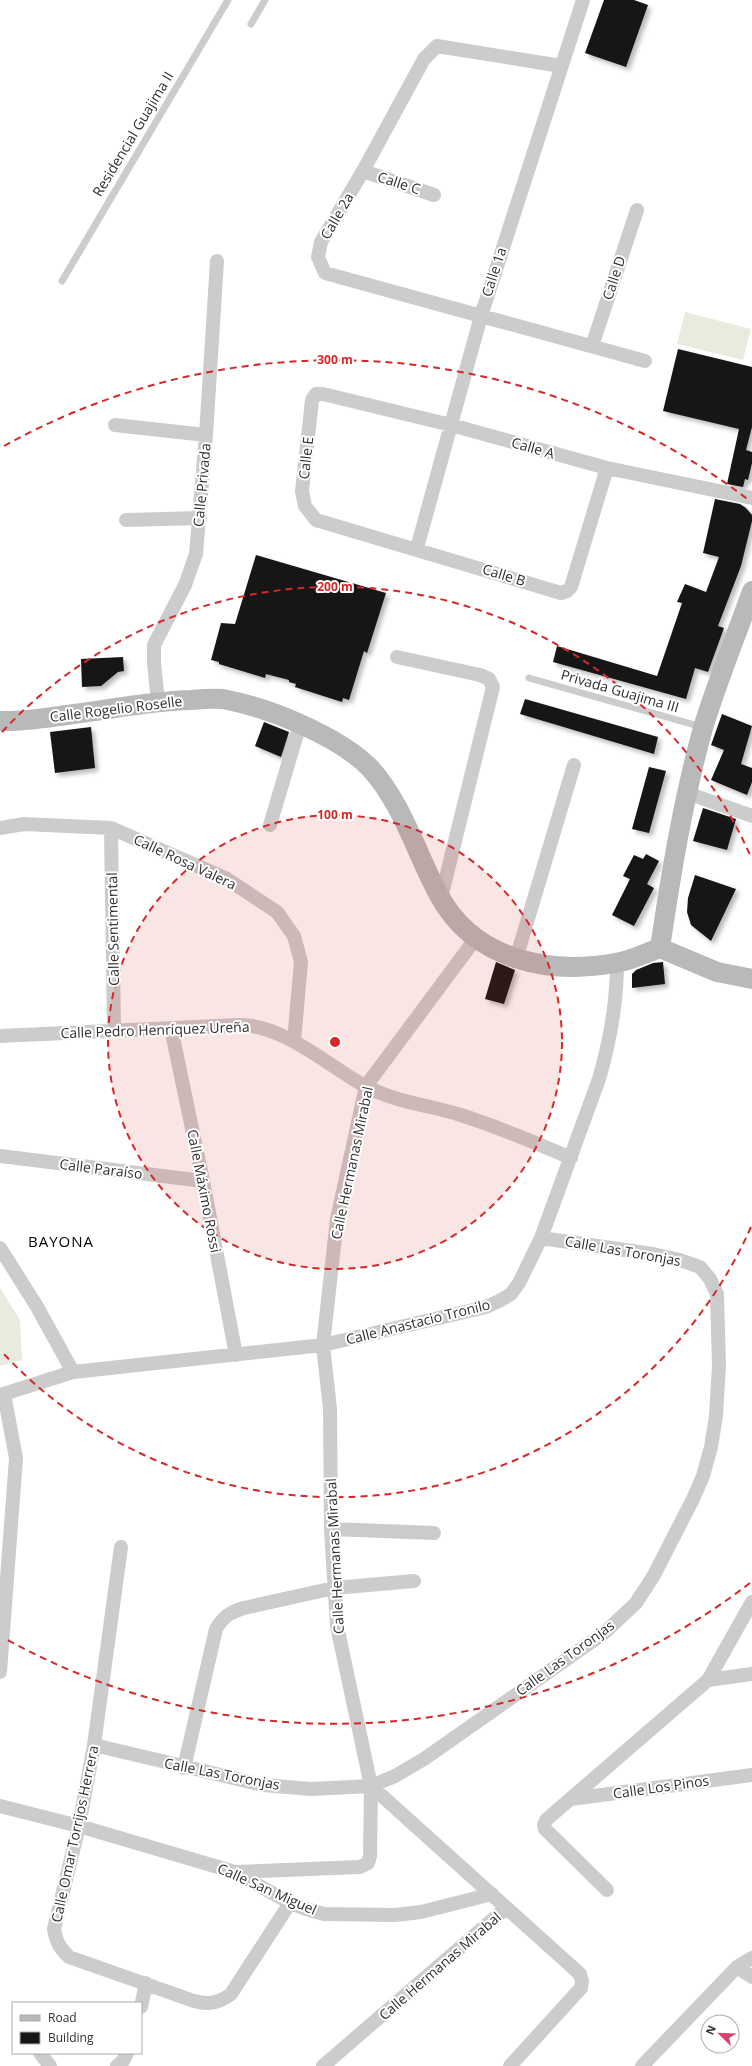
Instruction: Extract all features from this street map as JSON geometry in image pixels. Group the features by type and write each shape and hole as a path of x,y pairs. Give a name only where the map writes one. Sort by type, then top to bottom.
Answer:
{"street":[{"name":"Calle 1a","path":"417,548 480,316 583,0"},
{"name":"Calle 2a","path":"561,66 437,46 424,59 363,171 321,242 318,257 325,273 645,361"},
{"name":"Calle C","path":"363,171 434,195"},
{"name":"Calle D","path":"592,346 637,210"},
{"name":"Calle Privada","path":"158,701 154,663 154,646 185,585 196,554 206,435 217,261"},
{"name":"Calle A","path":"316,394 323,394 451,425 606,468 752,498"},
{"name":"Calle E","path":"316,394 312,400 302,491 305,506 316,520"},
{"path":"115,424 206,435"},
{"name":"Calle B","path":"316,520 417,548 561,593 567,591 571,587 606,468"},
{"path":"126,520 200,518"},
{"path":"752,591 704,727 687,793 672,870 660,948 717,972 752,979"},
{"path":"397,657 480,675 489,679 494,687 441,898"},
{"name":"Calle Rogelio Roselle","path":"0,721 32,720 158,701 221,699 250,706 300,724 338,744 370,769 391,796 441,898 455,918 476,938 489,947 516,959 555,967 580,968 618,963 660,948"},
{"path":"270,825 300,724"},
{"path":"516,959 574,765"},
{"path":"687,793 752,816"},
{"name":"Calle Rosa Valera","path":"0,828 24,824 112,828 227,879 277,912 294,936 301,962 294,1041"},
{"name":"Calle Sentimental","path":"112,828 114,1030"},
{"name":"Calle Hermanas Mirabal","path":"323,2066 506,1908 371,1786 337,1626 331,1529 330,1409 323,1345 337,1219 366,1086 476,938"},
{"name":"Calle Anastacio Tronilo","path":"2,1395 73,1372 323,1345 486,1307 511,1294 519,1283 541,1238 556,1193 571,1158 607,1053 613,1014 618,963"},
{"name":"Calle Pedro Henríquez Ureña","path":"0,1036 247,1024 294,1041 366,1086 408,1102 459,1115 504,1130 571,1158"},
{"name":"Calle Máximo Rossi","path":"171,1028 203,1181 236,1355"},
{"name":"Calle Paraíso","path":"0,1156 203,1181"},
{"name":"Calle Las Toronjas","path":"94,1745 184,1768 263,1785 311,1789 371,1786 395,1776 424,1759 604,1633 636,1603 645,1590 693,1499 703,1476 711,1447 716,1416 719,1366 717,1294 710,1279 700,1267 680,1260 653,1254 541,1238"},
{"path":"0,1248 36,1305 73,1372"},
{"path":"0,1672 4,1569 16,1458 2,1395"},
{"path":"331,1529 434,1534"},
{"name":"Calle Omar Torrijos Herrera","path":"121,1547 94,1745 79,1826 54,1929 55,1940 60,1948 69,1957 200,2002 216,2003 231,1994 290,1903"},
{"path":"184,1768 216,1629 222,1619 230,1612 334,1588 414,1581"},
{"path":"607,1890 545,1829 544,1825 546,1820 708,1680 752,1602"},
{"path":"708,1680 752,1674"},
{"name":"Calle Los Pinos","path":"571,1799 752,1775"},
{"path":"235,1872 360,1867 368,1863 370,1856 371,1786"},
{"name":"Calle San Miguel","path":"0,1806 79,1826 235,1872 290,1903 324,1914 395,1915 433,1909 492,1894"},
{"path":"506,1908 580,1974 582,1981 581,1988 510,2066"},
{"path":"642,2066 737,1967 752,1958"},
{"path":"737,1967 752,1977"},
{"path":"142,2002 146,1983"},
{"path":"41,2054 50,2066"},
{"path":"117,2066 123,2061 126,2054"}],"lane":[{"name":"Residencial Guajima II","path":"62,281 228,0"},
{"path":"251,24 265,0"},
{"name":"Privada Guajima III","path":"529,678 704,727"}],"shaded area":[{"path":"685,312 751,329 743,360 677,344"},
{"path":"0,1288 20,1320 22,1360 0,1366"}],"building":[{"path":"604,0 634,0 648,5 626,67 585,53"},
{"path":"678,349 752,367 752,427 746,450 752,452 752,463 748,480 745,479 743,487 727,484 739,429 663,411"},
{"path":"715,499 740,504 752,515 752,521 741,566 718,626 724,628 708,672 695,668 686,699 553,662 557,646 657,676 682,603 677,602 685,584 706,592 719,557 703,553"},
{"path":"256,555 386,593 367,653 364,651 349,700 343,698 342,702 295,687 296,684 289,682 289,680 266,674 265,678 219,664 219,662 211,660 221,623 235,624"},
{"path":"123,657 124,671 118,672 101,686 82,687 81,659"},
{"path":"525,699 658,737 654,754 520,714"},
{"path":"722,714 752,726 741,764 752,768 752,782 747,795 711,780 724,750 711,745"},
{"path":"264,722 289,732 281,757 255,746"},
{"path":"91,727 95,768 55,773 50,732"},
{"path":"649,767 666,771 649,833 632,829"},
{"path":"703,808 736,819 727,850 693,841"},
{"path":"646,854 659,861 647,884 654,888 634,926 612,915 630,879 623,876 634,855 643,859"},
{"path":"695,875 736,889 711,941 691,925 687,912 688,898"},
{"path":"496,962 515,970 504,1004 485,999"},
{"path":"663,962 665,984 632,988 632,974 636,970 653,963"}],"district":[{"name":"BAYONA","path":"61,1242"}]}
